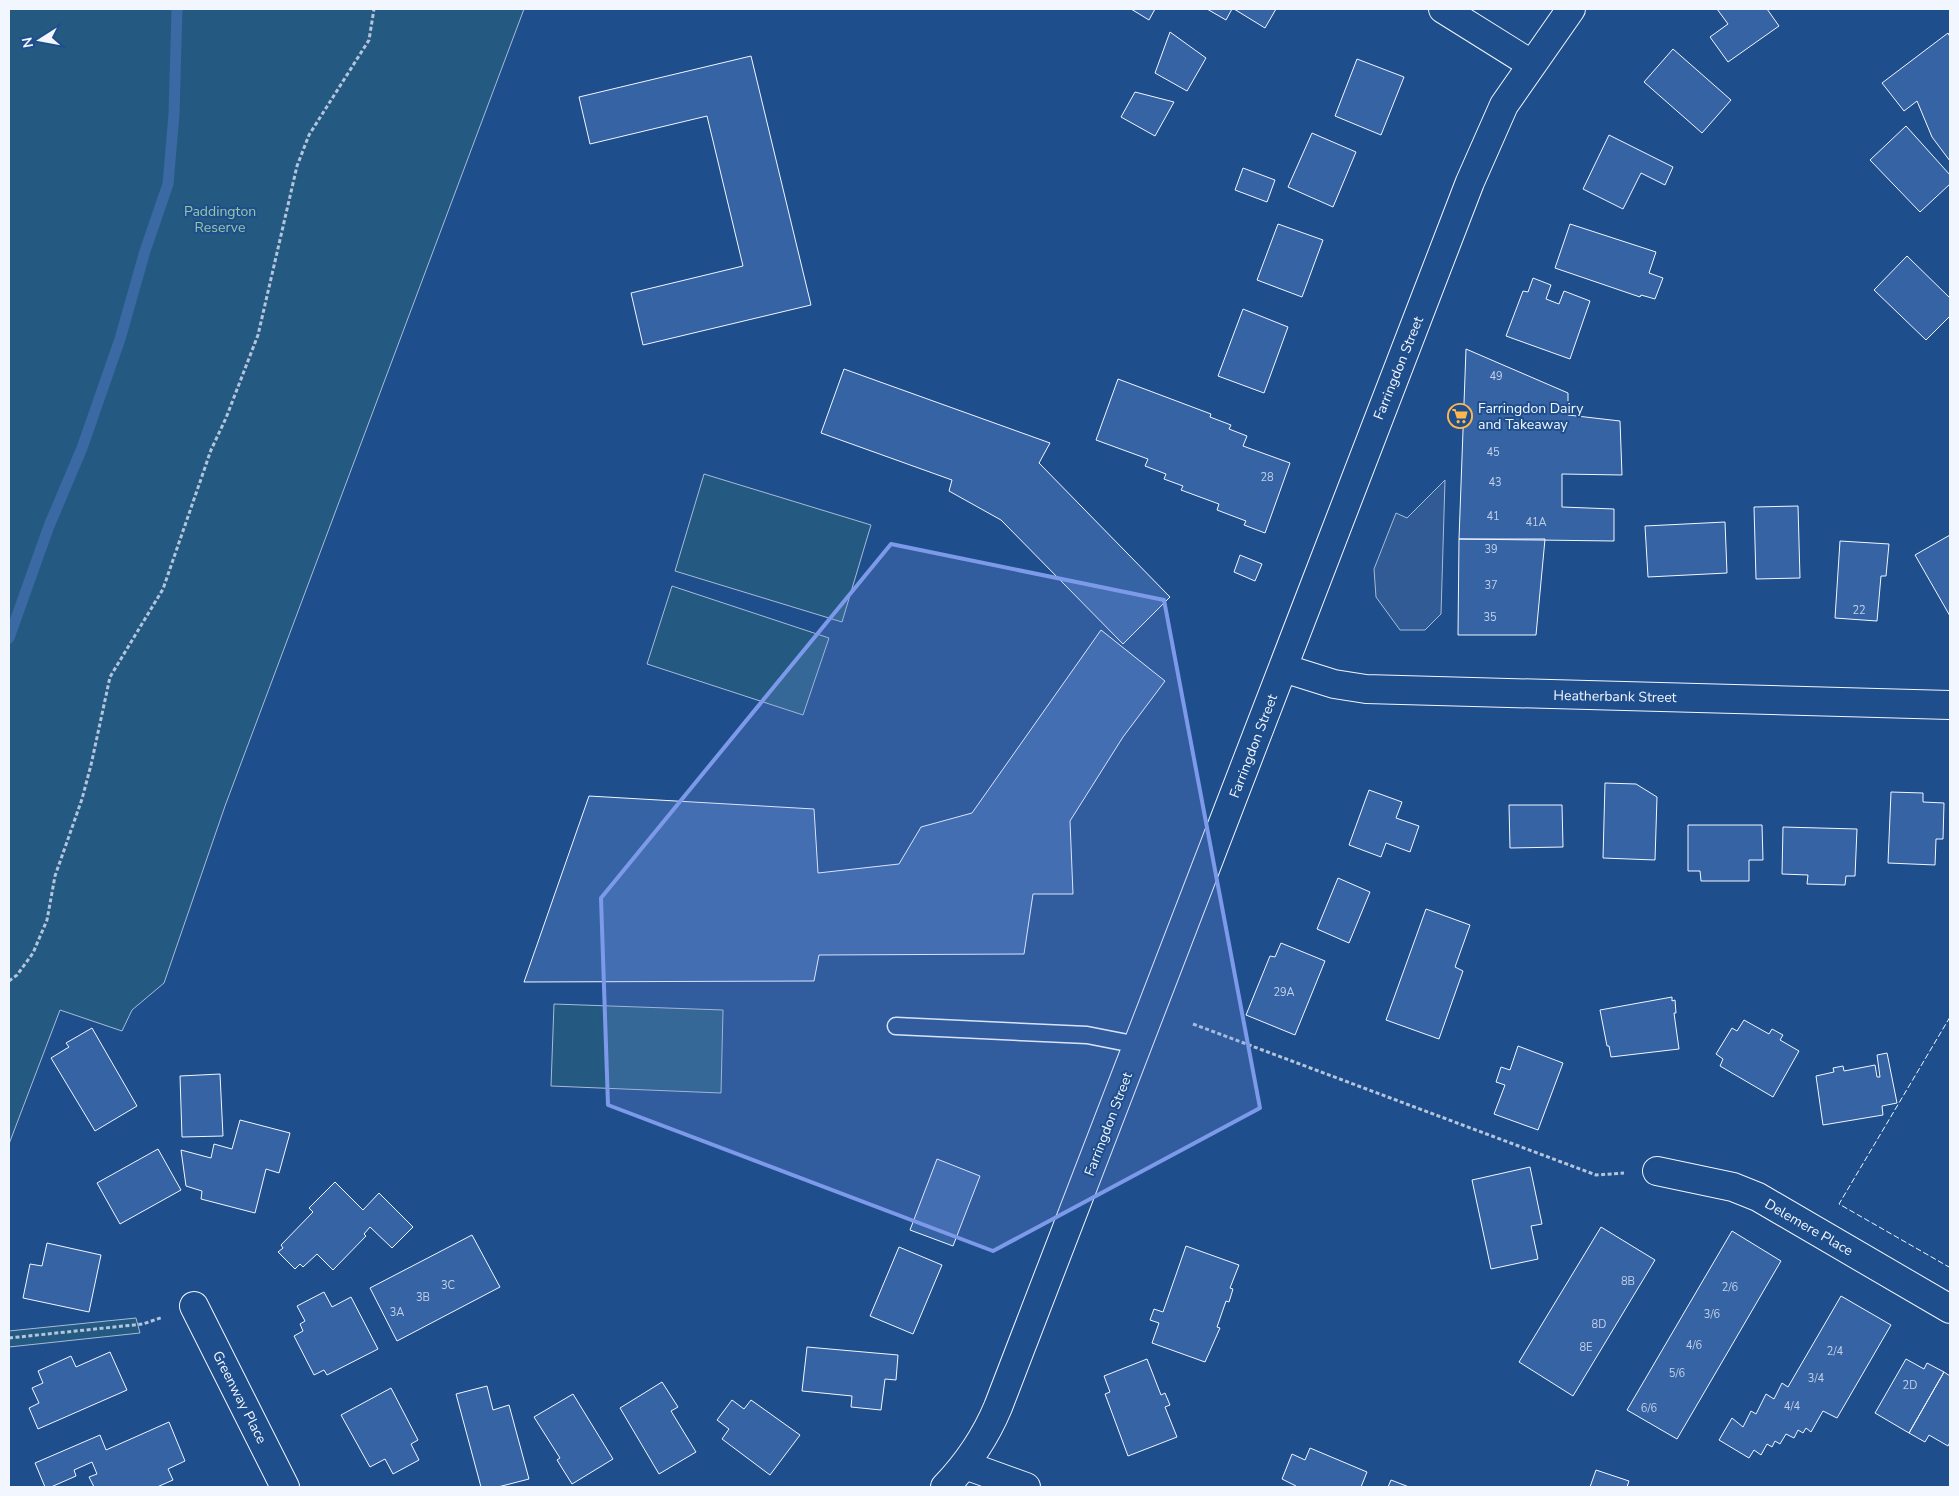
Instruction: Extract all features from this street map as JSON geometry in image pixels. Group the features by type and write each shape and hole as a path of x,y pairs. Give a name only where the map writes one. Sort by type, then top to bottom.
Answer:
{"street":[{"path":"1443,9 1531,64"},
{"name":"Farringdon Street","path":"945,1487 965,1465 986,1436 998,1407 1470,182 1504,105 1570,9"},
{"name":"Heatherbank Street","path":"1283,668 1334,684 1366,689 1950,705"},
{"name":"Delemere Place","path":"1657,1171 1733,1186 1758,1197 1950,1309"},
{"name":"Greenway Place","path":"194,1306 285,1487"},
{"path":"965,1465 1026,1487"}],"lane":[{"path":"896,1026 1087,1035 1138,1045"}],"path":[{"path":"9,981 17,975 33,953 47,920 55,876 92,765 110,677 163,589 211,450 226,418 258,335 297,166 309,135 369,40 374,9"},
{"path":"1192,1024 1596,1175 1657,1171"},
{"path":"9,1338 143,1324 194,1306"}],"highlighted area":[{"path":"891,544 1164,600 1260,1108 993,1251 608,1105 601,898"}],"green space":[{"name":"Paddington Reserve","path":"9,9 524,9 225,806 164,983 132,1010 122,1031 60,1010 9,1144"},
{"path":"704,474 871,525 842,622 675,571"},
{"path":"672,586 829,638 803,715 647,664"},
{"path":"554,1004 723,1010 721,1093 551,1086"},
{"path":"136,1318 140,1333 9,1347 9,1331"}],"shaded area":[{"path":"1445,480 1441,614 1425,630 1400,630 1376,597 1374,569 1396,513 1407,518"}],"building":[{"path":"1131,9 1155,9 1149,20"},
{"path":"1207,9 1232,9 1226,20"},
{"path":"1234,9 1276,9 1265,28"},
{"path":"1717,9 1767,9 1779,26 1728,62 1710,37 1728,24"},
{"path":"1170,32 1206,58 1187,91 1155,73"},
{"path":"1948,33 1950,37 1950,161 1932,137 1917,101 1904,111 1882,83"},
{"path":"1673,49 1731,100 1702,133 1644,82"},
{"path":"751,56 811,305 643,345 631,293 743,266 707,116 590,144 579,97"},
{"path":"1357,59 1404,77 1381,135 1335,116"},
{"path":"1135,92 1174,102 1155,136 1121,117"},
{"path":"1906,126 1950,175 1950,184 1920,212 1870,160"},
{"path":"1312,133 1356,152 1333,207 1288,187"},
{"path":"1609,135 1673,167 1665,185 1641,173 1623,209 1583,189"},
{"path":"1243,168 1275,180 1267,202 1235,190"},
{"path":"1278,224 1323,240 1302,297 1257,280"},
{"path":"1570,224 1656,252 1649,273 1663,278 1655,299 1641,295 1640,297 1555,268"},
{"path":"1907,256 1950,298 1950,316 1926,340 1874,290"},
{"path":"1533,278 1551,285 1546,299 1559,304 1564,291 1590,301 1570,359 1506,336 1523,291 1528,292"},
{"path":"1243,309 1288,327 1264,393 1218,376"},
{"path":"1466,349 1568,393 1568,415 1620,421 1622,475 1562,474 1562,507 1614,509 1614,541 1459,539"},
{"path":"844,369 1050,443 1039,463 1170,597 1123,644 1001,520 949,491 952,480 821,433"},
{"path":"1118,379 1211,414 1210,417 1231,425 1229,429 1247,436 1243,446 1290,463 1265,533 1244,525 1246,521 1217,510 1219,504 1181,490 1183,486 1164,479 1166,474 1145,466 1148,459 1096,440"},
{"path":"1798,506 1800,578 1756,579 1754,507"},
{"path":"1725,522 1727,573 1648,577 1645,526"},
{"path":"1950,535 1950,616 1915,555"},
{"path":"1459,539 1545,539 1536,635 1458,635"},
{"path":"1840,541 1889,544 1886,576 1881,576 1877,621 1835,618"},
{"path":"1240,555 1262,564 1255,581 1234,572"},
{"path":"1101,630 1165,681 1123,737 1070,821 1073,894 1033,894 1024,954 819,955 814,981 524,982 589,796 814,809 818,873 899,864 921,827 972,813"},
{"path":"1605,783 1636,784 1657,797 1655,860 1603,858"},
{"path":"1369,790 1402,802 1396,818 1419,826 1410,852 1386,843 1381,857 1349,845"},
{"path":"1891,792 1923,793 1923,802 1944,803 1943,839 1936,839 1935,865 1888,863"},
{"path":"1509,805 1562,805 1563,847 1510,848"},
{"path":"1688,825 1762,825 1763,860 1749,860 1749,881 1701,881 1700,871 1688,871"},
{"path":"1783,827 1857,829 1855,876 1846,876 1845,885 1807,884 1808,875 1782,874"},
{"path":"1338,878 1370,892 1349,943 1317,929"},
{"path":"1426,909 1470,925 1455,967 1463,971 1439,1039 1386,1020"},
{"path":"1281,943 1325,961 1295,1035 1246,1015 1270,956 1275,957"},
{"path":"1672,997 1672,1001 1675,1000 1676,1013 1674,1013 1679,1049 1611,1057 1600,1010"},
{"path":"1744,1020 1769,1034 1772,1029 1783,1035 1780,1040 1799,1051 1773,1097 1720,1066 1723,1059 1716,1054 1732,1028 1737,1031"},
{"path":"92,1028 137,1106 95,1131 51,1058 69,1047 66,1043"},
{"path":"1518,1046 1563,1063 1538,1130 1494,1114 1505,1085 1496,1082 1501,1067 1510,1070"},
{"path":"1887,1053 1897,1103 1882,1106 1883,1115 1823,1125 1816,1076 1834,1072 1833,1068 1843,1066 1844,1071 1875,1065 1877,1077 1880,1077 1877,1055"},
{"path":"220,1074 223,1136 182,1137 180,1076"},
{"path":"240,1120 290,1133 279,1173 266,1169 255,1213 201,1199 202,1191 186,1186 181,1150 211,1158 214,1144 232,1149"},
{"path":"158,1149 181,1190 120,1224 97,1183"},
{"path":"937,1159 980,1176 953,1246 910,1230"},
{"path":"1530,1167 1542,1224 1531,1226 1538,1259 1491,1269 1472,1180"},
{"path":"335,1182 363,1210 379,1193 413,1227 392,1248 370,1227 364,1234 366,1236 333,1270 317,1254 303,1267 300,1264 295,1269 278,1252 283,1248 281,1245 313,1212 309,1208"},
{"path":"1601,1227 1655,1260 1573,1396 1519,1362"},
{"path":"1732,1231 1781,1261 1677,1439 1627,1410"},
{"path":"472,1235 500,1287 397,1341 370,1288"},
{"path":"47,1243 101,1255 89,1312 23,1298 30,1264 42,1266"},
{"path":"1186,1246 1239,1265 1230,1288 1233,1289 1229,1302 1226,1301 1217,1327 1220,1328 1205,1362 1152,1343 1159,1323 1150,1320 1154,1309 1163,1312"},
{"path":"899,1247 942,1265 913,1334 870,1316"},
{"path":"324,1292 332,1307 351,1297 378,1349 327,1375 324,1370 314,1375 294,1336 303,1331 300,1324 305,1321 297,1306"},
{"path":"1841,1296 1891,1325 1837,1418 1823,1411 1811,1432 1806,1428 1803,1433 1798,1430 1794,1438 1786,1434 1780,1444 1775,1441 1772,1447 1767,1444 1761,1455 1754,1450 1749,1458 1719,1440 1732,1418 1743,1427 1751,1411 1756,1414 1766,1394 1774,1399 1782,1383 1788,1387"},
{"path":"807,1347 898,1355 896,1380 885,1379 881,1410 851,1407 852,1396 802,1391"},
{"path":"110,1352 127,1390 38,1429 29,1408 39,1403 32,1388 43,1383 38,1371 71,1356 76,1367"},
{"path":"1147,1359 1161,1395 1165,1393 1170,1405 1165,1407 1177,1437 1128,1456 1105,1394 1110,1392 1104,1376"},
{"path":"1906,1359 1924,1369 1927,1363 1944,1372 1909,1433 1875,1413"},
{"path":"1944,1372 1950,1376 1950,1442 1948,1446 1929,1435 1925,1442 1909,1433"},
{"path":"662,1382 678,1407 671,1411 696,1452 659,1474 620,1408"},
{"path":"487,1386 493,1410 509,1405 529,1479 498,1487 481,1487 456,1394"},
{"path":"391,1388 418,1440 411,1444 419,1460 393,1474 385,1459 370,1467 341,1415"},
{"path":"573,1394 613,1459 572,1484 557,1460 560,1458 534,1417"},
{"path":"732,1400 744,1409 751,1400 800,1435 770,1475 722,1439 729,1429 717,1420"},
{"path":"169,1422 185,1461 168,1469 173,1480 157,1487 94,1487 89,1477 97,1474 92,1462 74,1470 76,1476 51,1487 45,1487 35,1463 100,1435 106,1450"},
{"path":"1310,1448 1367,1472 1361,1487 1295,1487 1282,1479 1292,1454 1305,1460"},
{"path":"1596,1470 1629,1481 1627,1487 1590,1487"},
{"path":"1391,1480 1409,1487 1388,1487"}],"waterway":[{"path":"9,638 49,526 82,448 120,339 145,251 168,184 174,114 177,9"}],"fence":[{"path":"1950,1017 1839,1204 1949,1267 1950,1264"}],"place":[{"name":"Farringdon Dairy and Takeaway","path":"1460,416"}]}
